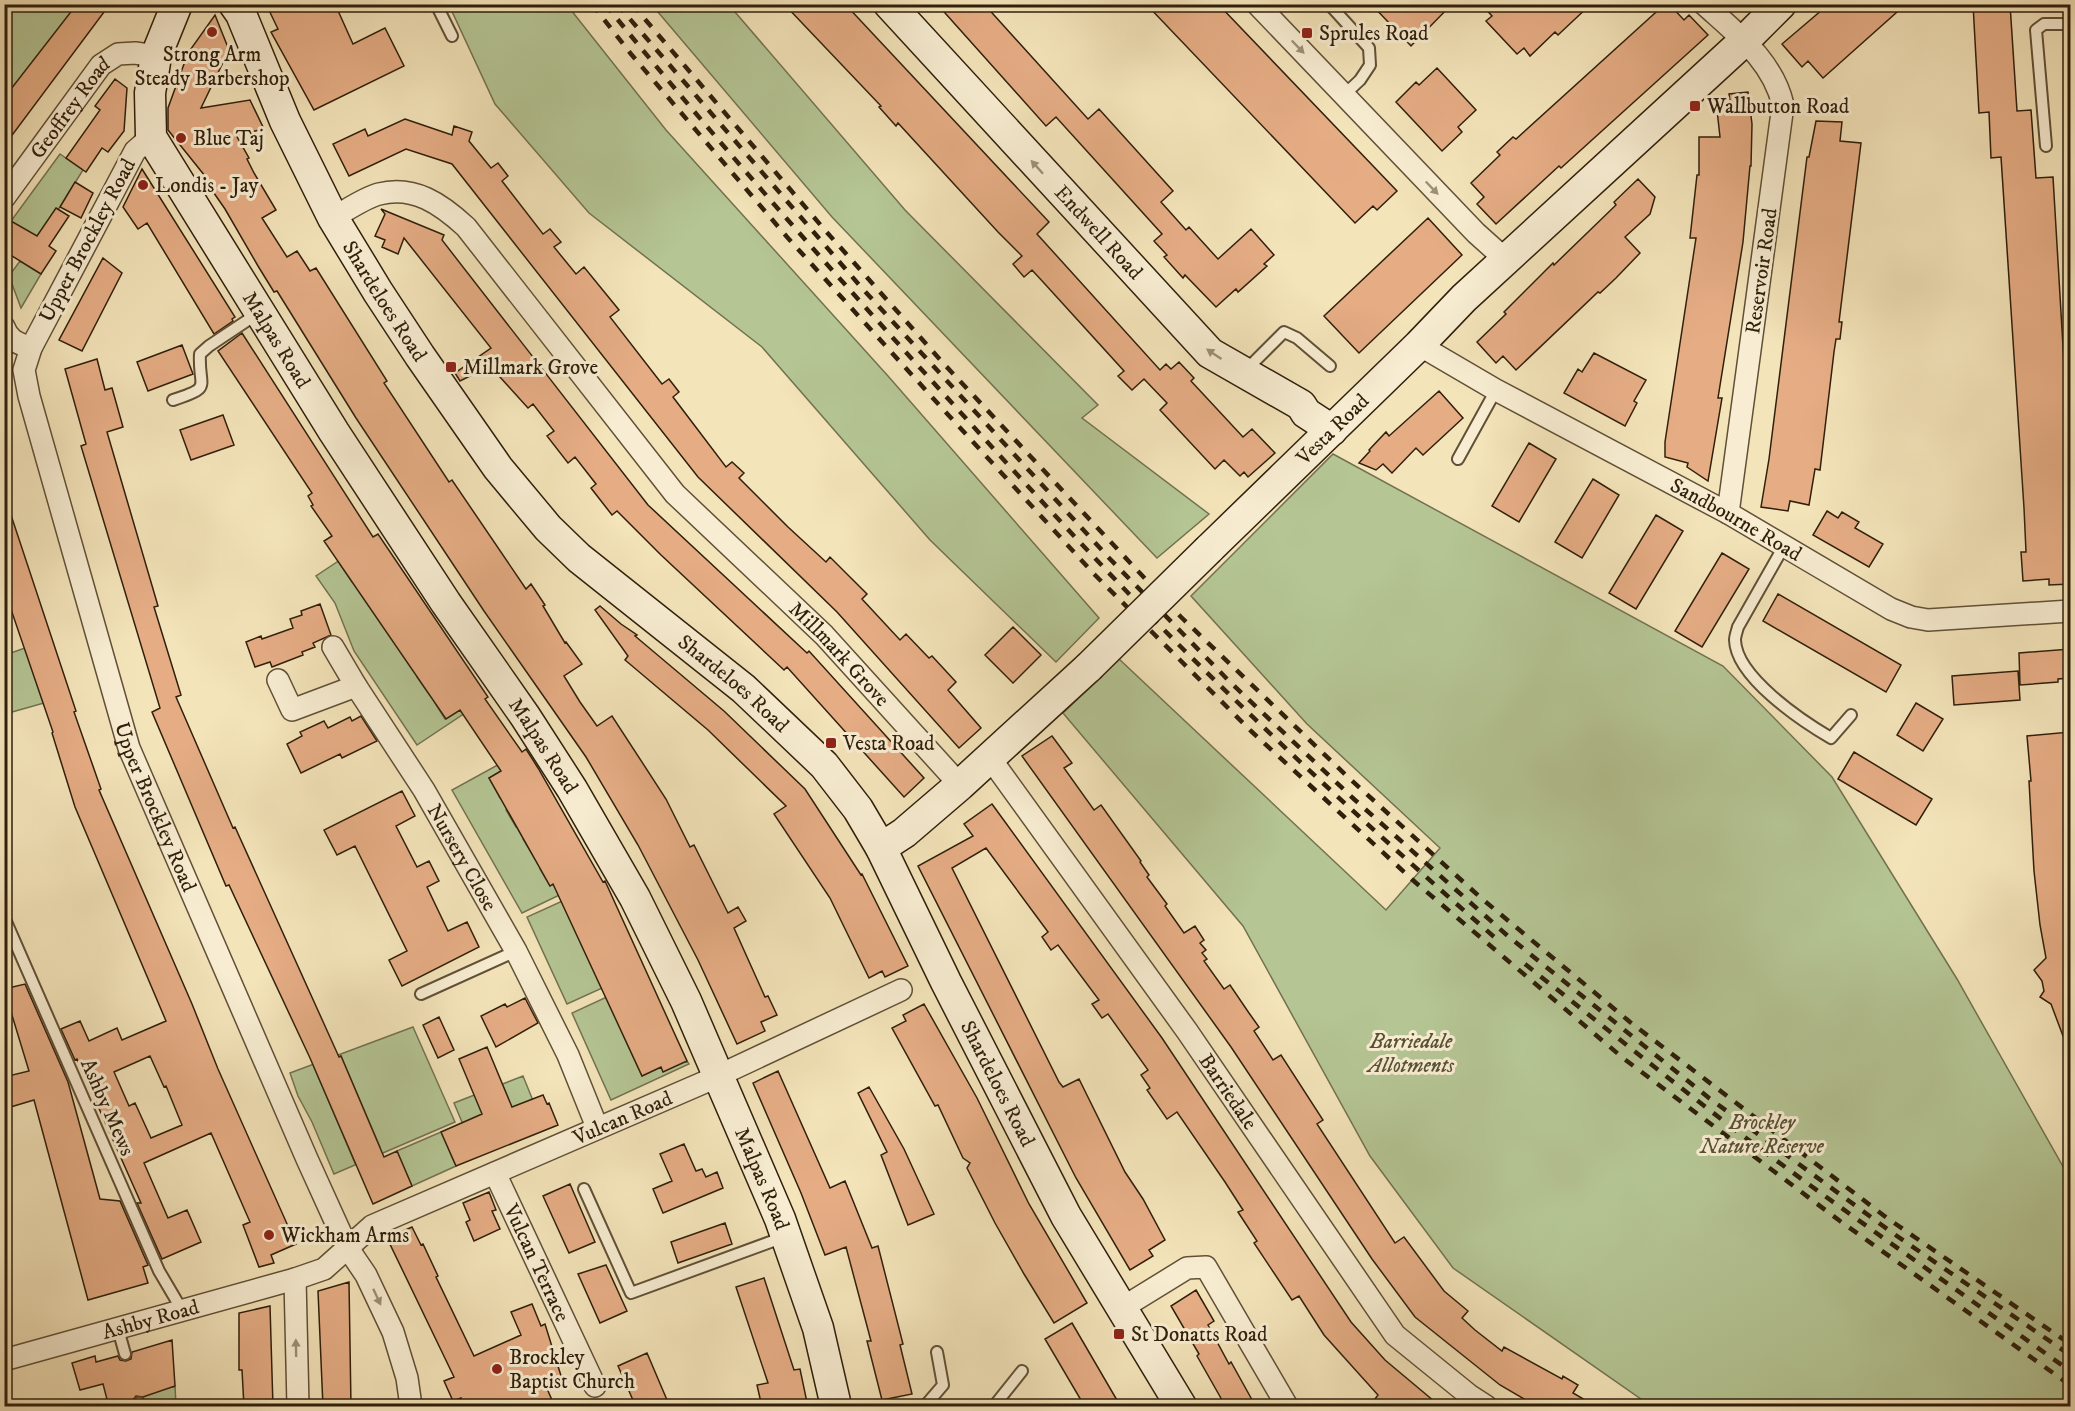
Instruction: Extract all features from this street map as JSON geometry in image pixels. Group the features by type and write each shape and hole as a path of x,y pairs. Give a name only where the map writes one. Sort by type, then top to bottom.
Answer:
{"street":[{"path":"151,137 150,93 156,56 177,4"},
{"name":"Shardeloes Road","path":"234,4 241,15 285,121 333,218 420,356 498,468 548,528 602,578 684,639 791,732 843,787 858,809 881,848 946,982 1066,1216 1181,1407"},
{"name":"Endwell Road","path":"889,4 1210,353 1301,405 1306,413 1332,430"},
{"path":"1257,4 1476,233 1505,259"},
{"path":"1704,4 1744,41"},
{"name":"Vesta Road","path":"881,848 904,832 960,785 1089,667 1419,345 1464,298 1744,41 1781,4"},
{"name":"Reservoir Road","path":"1728,513 1783,105 1779,88 1771,72 1744,41"},
{"name":"Geoffrey Road","path":"4,198 101,66 118,54 135,53 156,56"},
{"name":"Malpas Road","path":"151,137 334,432 572,789 635,898 686,1000 787,1236 818,1328 836,1407"},
{"name":"Upper Brockley Road","path":"151,137 135,151 30,348 24,370 29,396 129,748 346,1247 366,1275 393,1332 407,1378 411,1407"},
{"name":"Millmark Grove","path":"333,218 378,195 403,191 424,197 447,210 466,227 675,494 824,635 960,785"},
{"name":"Upper Brockley Road","path":"4,327 13,341 30,348"},
{"name":"Sandbourne Road","path":"1419,345 1496,390 1728,513 1891,609 1911,617 1928,620 2070,611"},
{"name":"Nursery Close","path":"333,646 356,686 424,790 516,951 568,1055 597,1127"},
{"path":"278,680 292,710 356,686"},
{"name":"Barriedale","path":"990,758 1187,1031 1395,1335 1486,1407"},
{"name":"Vulcan Road","path":"346,1247 372,1226 719,1076 902,990"},
{"name":"Vulcan Terrace","path":"495,1173 595,1386"},
{"path":"298,1407 295,1279 324,1269 346,1247"},
{"path":"1122,1308 1187,1268 1206,1267 1287,1407"},
{"name":"Ashby Road","path":"4,1360 295,1279"}],"lane":[{"path":"436,4 452,36"},
{"path":"1329,4 1369,48 1370,65 1360,80 1344,95"},
{"path":"2046,146 2036,30 2044,24 2070,24"},
{"path":"172,400 198,390 203,383 200,354 208,346 260,312"},
{"path":"1244,371 1284,332 1297,338 1330,366"},
{"path":"1458,459 1496,390"},
{"path":"1784,546 1738,627 1735,639 1737,652 1744,665 1769,694 1831,738 1851,715"},
{"name":"Ashby Mews","path":"4,917 159,1271 182,1310"},
{"path":"421,994 516,951"},
{"path":"584,1189 631,1293 787,1236"},
{"path":"118,1329 125,1354"},
{"path":"925,1407 943,1385 937,1352"},
{"path":"994,1407 1022,1371"}],"green space":[{"path":"5,5 77,5 5,98"},
{"path":"449,5 567,5 666,130 888,376 1099,618 1056,662 930,540 762,347 589,213 495,104"},
{"path":"652,5 729,5 905,210 1098,405 1082,418 1209,514 1157,558 832,217"},
{"path":"60,154 83,170 60,207 36,238 11,221"},
{"path":"20,261 41,274 21,308 9,276"},
{"name":"Brockley Nature Reserve","path":"1333,454 1723,666 1832,777 1957,979 2070,1179 2070,1406 1651,1406 1453,1268 1370,1156 1243,926 1063,713 1119,659 1386,910 1440,848 1307,724 1191,596"},
{"path":"355,550 341,565 352,582 369,571 400,651 411,667 434,666 417,677 429,694 445,683 451,692 435,703 445,719 462,708 465,713 417,745 354,651 335,603 316,576"},
{"path":"25,648 44,703 5,714 5,655"},
{"path":"503,762 506,768 489,778 500,798 518,788 524,799 506,810 516,827 534,817 523,839 535,859 552,849 558,859 540,869 550,886 567,876 599,876 522,913 452,790"},
{"path":"580,893 620,980 567,1004 527,917"},
{"path":"624,989 621,1030 642,1076 661,1067 664,1071 687,1061 689,1064 611,1100 572,1013"},
{"path":"413,1027 455,1122 334,1174 312,1122 298,1096 290,1073","holes":["341,1056 380,1147 370,1157 355,1163 314,1067"]},
{"path":"523,1076 536,1108 467,1134 454,1103"},
{"path":"441,1132 456,1166 412,1186 397,1151"},
{"path":"175,1386 176,1406 128,1406 144,1402 143,1395"}],"building":[{"path":"77,4 110,4 4,146 4,98"},
{"path":"266,4 335,4 353,44 385,28 404,66 314,110 271,32 278,29"},
{"path":"784,4 845,4 1049,222 1037,234 1160,370 1166,364 1171,369 1179,362 1194,378 1191,381 1243,437 1252,429 1275,453 1248,477 1244,472 1240,476 1224,460 1215,469 1160,410 1167,403 1144,379 1132,390 1118,376 1124,371 1032,270 1024,277 1013,264 1022,256 898,123 896,126 879,107 881,106"},
{"path":"937,4 984,4 1088,119 1099,109 1173,191 1161,202 1186,230 1189,227 1218,259 1251,229 1274,255 1264,264 1267,266 1238,292 1236,289 1216,307 1185,275 1183,278 1164,257 1167,255 1154,241 1162,234 1056,117 1046,126"},
{"path":"1146,4 1218,4 1397,191 1377,210 1373,206 1355,223"},
{"path":"1371,4 1452,4 1411,46"},
{"path":"1481,4 1591,4 1558,35 1555,32 1530,56 1524,48 1517,54 1486,21 1492,16"},
{"path":"1665,4 1669,4 1684,20 1689,15 1708,35 1496,224 1477,204 1484,197 1471,183 1500,155 1497,152 1513,137 1516,139"},
{"path":"1829,4 1906,4 1823,78 1808,61 1802,67 1782,44"},
{"path":"1973,4 2010,4 2017,111 2031,110 2036,178 2053,177 2070,465 2070,584 2049,585 2049,579 2023,581 2021,552 2026,552 2024,508 2001,157 1991,158 1989,112 1979,113"},
{"path":"215,15 229,50 201,108 250,100 264,129 236,135 249,158 247,159 254,173 276,210 262,218 287,257 297,251 310,271 316,268 387,381 384,383 449,482 452,480 526,589 531,584 565,643 582,664 564,676 580,702 597,726 612,716 666,799 690,847 694,845 728,913 738,907 746,921 734,928 765,997 768,996 777,1015 761,1022 765,1031 737,1044 698,960 638,845 586,757 484,611 356,418 277,291 274,292 207,183 209,181 168,130 168,108 188,53"},
{"path":"1437,68 1476,110 1458,127 1462,132 1442,151 1396,102 1416,82 1419,85"},
{"path":"115,79 127,88 124,131 108,152 102,148 86,172 66,158 100,110 95,106"},
{"path":"1748,92 1752,124 1751,166 1743,242 1718,398 1722,398 1708,481 1687,467 1688,463 1665,457 1665,442 1696,238 1690,238 1697,175 1699,175 1699,137 1720,137 1717,110 1731,108 1729,94"},
{"path":"405,119 452,135 454,126 472,132 469,141 491,168 498,163 508,176 502,181 543,234 550,229 561,242 554,247 576,274 584,267 619,310 610,317 662,384 669,379 679,392 673,397 726,467 732,462 744,473 739,478 788,527 826,562 830,557 867,594 862,599 900,640 906,634 929,658 932,656 956,682 948,690 981,728 959,748 837,612 698,477 452,164 406,149 349,176 333,144 365,129 368,136"},
{"path":"1816,121 1842,122 1840,141 1861,143 1839,322 1842,322 1840,339 1836,339 1834,352 1820,470 1815,469 1809,505 1790,501 1788,511 1761,507 1807,157 1809,157"},
{"path":"142,169 235,317 233,321 214,334 147,223 138,229 123,207"},
{"path":"1638,179 1655,197 1650,214 1625,237 1640,253 1516,370 1503,356 1496,363 1477,342 1553,263 1554,265 1616,205 1614,202"},
{"path":"75,182 93,193 81,218 60,207"},
{"path":"56,208 69,216 49,246 56,251 41,274 4,251 4,231 11,221 37,236"},
{"path":"381,209 444,235 442,240 648,505 807,653 809,651 924,778 904,797 787,667 784,670 617,511 612,515 591,488 596,484 575,457 568,463 547,436 554,431 533,404 528,408 490,366 460,381 455,373 491,348 404,238 398,254 382,247 385,240 375,236 385,214"},
{"path":"1428,218 1462,255 1359,353 1324,316"},
{"path":"103,258 122,273 82,351 59,340"},
{"path":"242,333 373,537 378,534 488,697 485,699 522,752 526,749 538,768 603,882 605,881 687,1061 663,1072 661,1067 642,1076 553,884 550,886 489,778 501,771 460,710 446,719 324,541 332,536 311,506 313,505 308,496 312,493 218,351"},
{"path":"182,345 193,374 148,391 137,362"},
{"path":"1594,353 1646,380 1634,401 1637,403 1625,426 1564,393 1578,369 1582,372"},
{"path":"97,359 105,390 112,388 123,427 107,432 158,606 154,607 181,695 176,697 233,828 235,827 339,1057 341,1056 384,1157 397,1151 412,1186 373,1204 310,1058 229,885 226,886 152,712 160,708 81,446 86,444 65,369"},
{"path":"1439,391 1463,418 1423,455 1416,448 1392,473 1383,464 1376,470 1359,463 1386,432 1389,436"},
{"path":"223,415 234,445 191,460 180,430"},
{"path":"1529,443 1556,459 1519,522 1492,506"},
{"path":"1593,479 1619,495 1582,558 1555,542"},
{"path":"7,503 76,711 74,712 101,789 99,790 218,1069 296,1244 271,1255 274,1263 259,1267 243,1225 250,1222 211,1133 144,1163 168,1218 187,1210 201,1242 162,1259 137,1203 141,1203 77,1059 75,1060 61,1029 80,1021 89,1041 117,1028 122,1040 166,1021 75,807 53,732 4,589 4,504","holes":["150,1056 164,1087 166,1086 182,1125 151,1138 135,1103 129,1106 114,1072"]},
{"path":"1827,511 1838,518 1842,512 1859,522 1855,528 1883,544 1869,567 1813,535"},
{"path":"1656,515 1683,531 1636,609 1609,593"},
{"path":"1722,553 1749,569 1702,647 1675,631"},
{"path":"1778,594 1901,665 1886,692 1763,621"},
{"path":"320,604 331,635 313,643 315,647 302,652 303,655 272,667 270,662 255,667 246,642 293,628 290,619 302,615 301,611"},
{"path":"600,606 724,711 805,789 862,874 908,966 885,977 882,971 869,978 830,898 774,814 786,806 708,730 625,660 628,656 595,610"},
{"path":"1013,627 1041,655 1013,683 985,655"},
{"path":"2070,649 2070,678 2058,679 2058,682 2020,685 2019,653"},
{"path":"2018,671 2020,700 1954,705 1952,676"},
{"path":"1916,703 1943,719 1923,751 1897,735"},
{"path":"361,716 377,741 342,758 340,754 301,773 287,744 302,736 300,732 324,721 328,728 350,717 352,721"},
{"path":"2070,732 2069,1052 2051,1004 2040,997 2044,991 2042,981 2034,970 2046,958 2034,871 2027,736"},
{"path":"1052,736 1072,763 1064,768 1094,810 1101,805 1141,861 1149,875 1147,877 1167,904 1165,906 1184,933 1195,926 1204,940 1200,943 1206,950 1202,953 1207,959 1204,961 1224,989 1230,985 1259,1027 1254,1031 1273,1060 1281,1055 1323,1120 1317,1124 1395,1243 1404,1237 1444,1291 1468,1311 1462,1318 1475,1330 1502,1351 1504,1347 1562,1379 1563,1376 1578,1385 1573,1393 1597,1407 1538,1407 1500,1385 1415,1317 1372,1259 1231,1047 1022,756"},
{"path":"1854,752 1932,799 1916,825 1838,779"},
{"path":"402,791 415,816 396,826 417,867 429,861 439,881 427,887 448,931 467,922 479,947 402,986 389,960 407,951 355,846 337,855 324,830"},
{"path":"992,804 1162,1038 1351,1322 1385,1360 1441,1407 1369,1407 1378,1395 1324,1335 1299,1296 1292,1300 1254,1243 1257,1241 1238,1212 1243,1210 1225,1182 1177,1112 1167,1119 1147,1090 1150,1088 1141,1075 1148,1070 1108,1014 1102,1018 1092,1004 1099,1000 1058,945 1051,950 1042,937 1048,932 986,848 952,868 1059,1082 1063,1087 1079,1079 1125,1172 1143,1199 1165,1240 1149,1250 1153,1256 1130,1270 1076,1178 918,866 973,836 964,824"},
{"path":"25,984 68,1082 100,1199 120,1201 148,1265 143,1267 148,1283 88,1300 34,1100 4,1109 4,1077 29,1071 4,989"},
{"path":"525,998 538,1023 496,1047 481,1016 505,1004 507,1007"},
{"path":"924,1004 977,1098 1029,1204 1087,1303 1054,1323 995,1223 967,1168 970,1163 963,1158 938,1105 935,1106 892,1028 906,1021 903,1015"},
{"path":"439,1017 454,1050 438,1058 423,1025"},
{"path":"487,1047 512,1107 543,1095 558,1125 456,1166 441,1132 482,1114 459,1059"},
{"path":"778,1071 830,1188 845,1181 872,1248 878,1246 903,1344 900,1345 912,1394 882,1400 867,1341 871,1341 846,1247 825,1255 801,1193 753,1083"},
{"path":"869,1087 904,1149 934,1214 908,1225 881,1155 887,1152 858,1093"},
{"path":"684,1144 696,1171 702,1169 706,1177 717,1172 723,1188 663,1213 653,1189 672,1181 660,1154"},
{"path":"570,1184 595,1242 569,1253 543,1196"},
{"path":"489,1192 496,1210 492,1211 500,1229 474,1241 466,1222 470,1220 463,1203"},
{"path":"725,1223 732,1244 678,1263 671,1242"},
{"path":"412,1227 421,1245 423,1244 438,1276 436,1277 474,1356 521,1335 511,1312 532,1304 541,1326 545,1324 562,1379 545,1384 555,1407 465,1407 461,1398 453,1401 444,1381 454,1377 387,1238"},
{"path":"606,1265 627,1311 600,1323 578,1274"},
{"path":"764,1278 794,1370 800,1369 808,1407 762,1407 757,1385 768,1383 736,1287"},
{"path":"349,1282 351,1407 323,1407 318,1291"},
{"path":"1196,1290 1214,1321 1208,1325 1256,1407 1226,1407 1171,1306"},
{"path":"270,1306 273,1407 244,1407 242,1370 239,1370 239,1313"},
{"path":"1072,1323 1121,1407 1085,1407 1045,1339"},
{"path":"172,1340 175,1386 143,1397 136,1396 132,1405 128,1407 109,1407 103,1384 80,1390 72,1363 95,1356 96,1362 118,1356 120,1360 126,1361 131,1359 132,1352"},
{"path":"647,1353 670,1407 636,1407 618,1366"}],"railway":[{"path":"592,4 631,54 787,237 941,407 1095,575 1251,731 1415,882 1623,1058 1840,1221 2070,1385"},
{"path":"605,4 834,272 1114,579 1222,688 1300,762 1500,942"},
{"path":"617,4 861,287 1110,559 1230,682 1355,800 1509,937 1709,1098 1894,1234 2070,1355"},
{"path":"632,4 824,229 944,364 1181,617 1349,778 1481,898 1630,1022 1887,1218 2070,1344"},
{"path":"1525,964 1746,1138 2070,1371"}],"place":[{"name":"Strong Arm Steady Barbershop","path":"212,32"},
{"name":"Sprules Road","path":"1307,33"},
{"name":"Wallbutton Road","path":"1695,106"},
{"name":"Blue Taj","path":"181,138"},
{"name":"Londis - Jay","path":"143,185"},
{"name":"Millmark Grove","path":"451,367"},
{"name":"Vesta Road","path":"831,743"},
{"name":"Wickham Arms","path":"269,1235"},
{"name":"St Donatts Road","path":"1119,1334"},
{"name":"Brockley Baptist Church","path":"497,1369"}],"park label":[{"name":"Barriedale Allotments","path":"1411,1053"}]}
